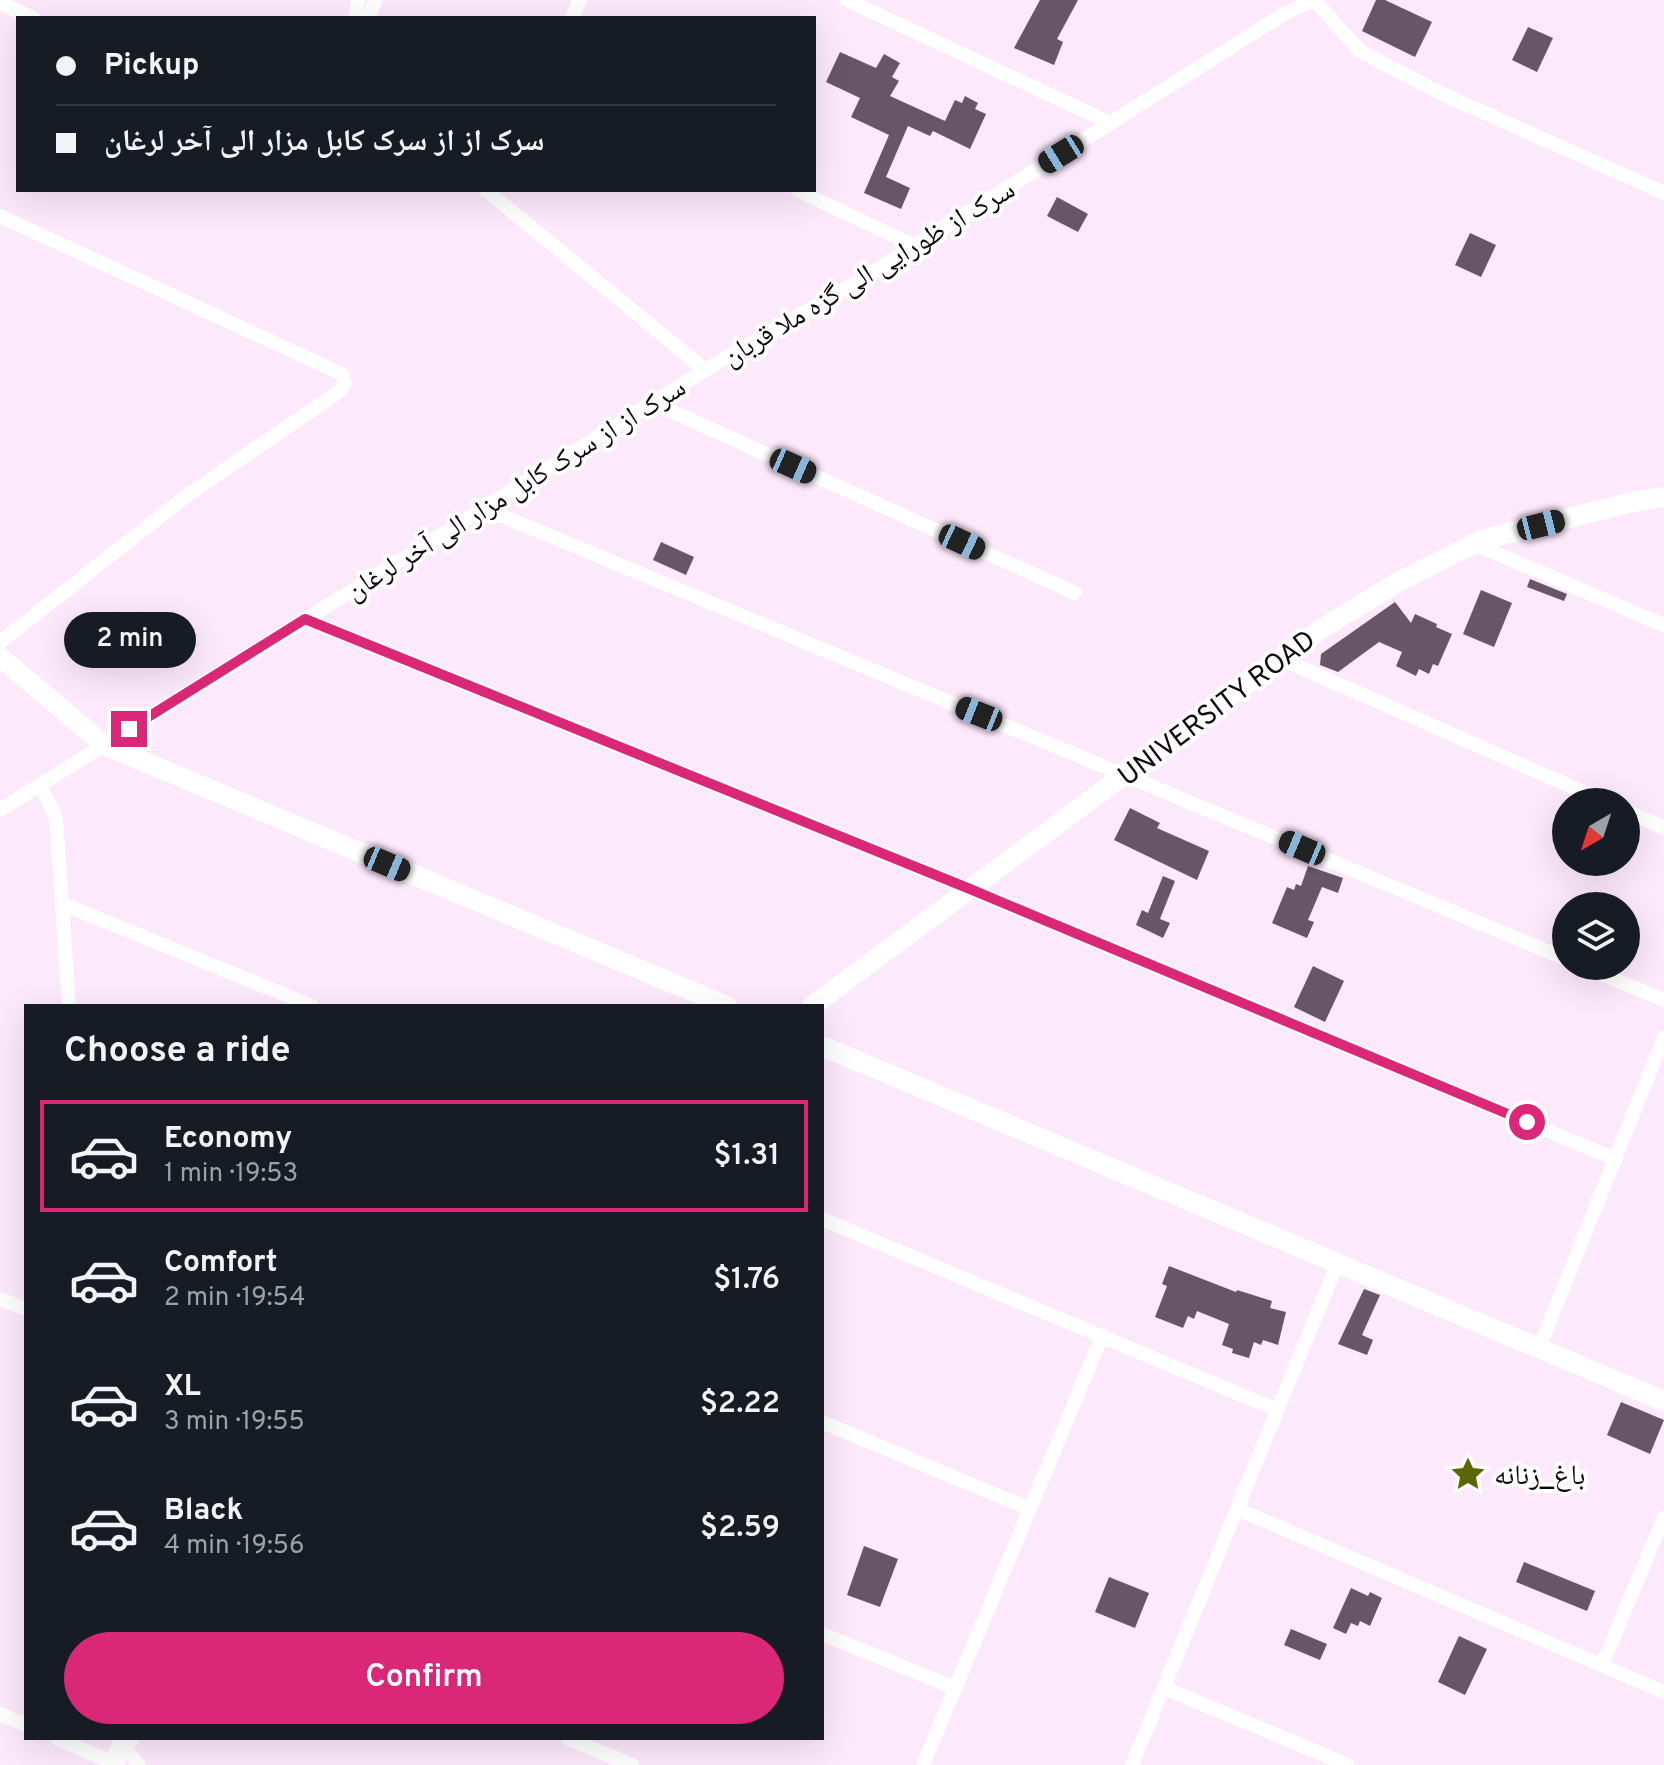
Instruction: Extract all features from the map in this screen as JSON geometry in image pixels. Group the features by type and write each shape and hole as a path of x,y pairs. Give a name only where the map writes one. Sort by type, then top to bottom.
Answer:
{"street":[{"path":"847,0 1110,123"},
{"path":"1314,0 1360,51 1438,92 1664,193"},
{"name":"سرک از ظورایی الی گزه ملا قربان","path":"490,192 705,370 915,246 1284,14 1314,0"},
{"path":"0,3 29,16"},
{"path":"801,192 915,246"},
{"path":"0,216 342,374 345,383 340,391 189,494 0,642"},
{"name":"سرک از از سرک کابل مزار الی آخر لرغان","path":"0,810 705,370"},
{"path":"653,403 1075,593"},
{"name":"UNIVERSITY ROAD","path":"815,1004 1321,629 1398,582 1481,540 1632,502 1664,497"},
{"path":"483,508 1552,953"},
{"path":"1474,544 1664,625"},
{"path":"305,619 970,889 1615,1159"},
{"path":"0,657 104,745 722,1004"},
{"path":"1281,659 1574,788"},
{"path":"40,785 56,818 69,1004"},
{"path":"1640,817 1664,828"},
{"path":"63,904 307,1004"},
{"path":"1616,980 1664,1000"},
{"path":"1539,1348 1664,1037"},
{"path":"824,1047 1664,1401"},
{"path":"824,1220 1277,1410"},
{"path":"1132,1765 1338,1262"},
{"path":"0,1299 24,1308"},
{"path":"923,1765 1102,1336"},
{"path":"824,1423 1030,1509"},
{"path":"1237,1509 1664,1692"},
{"path":"1602,1665 1664,1517"},
{"path":"824,1635 955,1688"},
{"path":"1164,1688 1348,1765"},
{"path":"0,1714 24,1724"},
{"path":"67,1740 120,1750 139,1765"},
{"path":"572,1740 632,1765"}],"building":[{"path":"1040,0 1078,0 1057,39 1063,42 1054,65 1014,48"},
{"path":"1376,0 1385,0 1432,22 1415,57 1362,31"},
{"path":"1528,27 1553,38 1537,72 1512,60"},
{"path":"840,52 876,68 884,54 900,63 892,77 899,81 890,96 945,121 955,100 962,103 965,96 978,103 975,109 986,114 970,149 933,131 930,136 908,126 886,177 910,188 901,209 864,193 889,135 851,117 860,98 826,82"},
{"path":"1057,197 1088,214 1078,232 1047,216"},
{"path":"1470,233 1496,245 1481,277 1455,265"},
{"path":"661,542 694,557 686,575 653,560"},
{"path":"1530,579 1567,594 1564,601 1527,587"},
{"path":"1481,590 1512,603 1494,647 1463,634"},
{"path":"1395,602 1411,623 1415,614 1452,634 1438,666 1433,664 1429,674 1419,669 1416,676 1396,666 1402,652 1379,642 1338,672 1320,665 1321,654"},
{"path":"1130,808 1160,823 1157,828 1209,851 1197,880 1114,840"},
{"path":"1308,866 1343,878 1338,893 1322,887 1308,920 1314,922 1307,938 1272,923 1287,887 1294,890 1296,884 1301,886"},
{"path":"1163,876 1175,881 1160,919 1170,923 1163,938 1136,925 1142,910 1148,913"},
{"path":"1313,966 1344,981 1325,1022 1294,1007"},
{"path":"1169,1266 1236,1292 1272,1301 1270,1308 1286,1312 1278,1345 1263,1340 1261,1345 1254,1342 1249,1358 1232,1353 1233,1349 1222,1345 1229,1324 1197,1311 1194,1319 1188,1316 1183,1328 1155,1317 1167,1286 1162,1284"},
{"path":"1364,1289 1380,1295 1362,1335 1373,1340 1367,1355 1338,1344"},
{"path":"1621,1402 1664,1420 1650,1454 1607,1435"},
{"path":"864,1546 898,1559 880,1607 847,1595"},
{"path":"1524,1562 1595,1591 1587,1611 1516,1582"},
{"path":"1109,1577 1149,1593 1135,1628 1095,1612"},
{"path":"1351,1588 1382,1598 1370,1626 1360,1621 1358,1626 1351,1623 1346,1634 1333,1628"},
{"path":"1291,1629 1327,1644 1320,1660 1284,1645"},
{"path":"1459,1636 1487,1649 1465,1695 1438,1682"}],"place":[{"name":"باغ_زنانه","path":"1468,1474"}],"route":[{"path":"129,729 305,619 970,889 1527,1122"}]}
